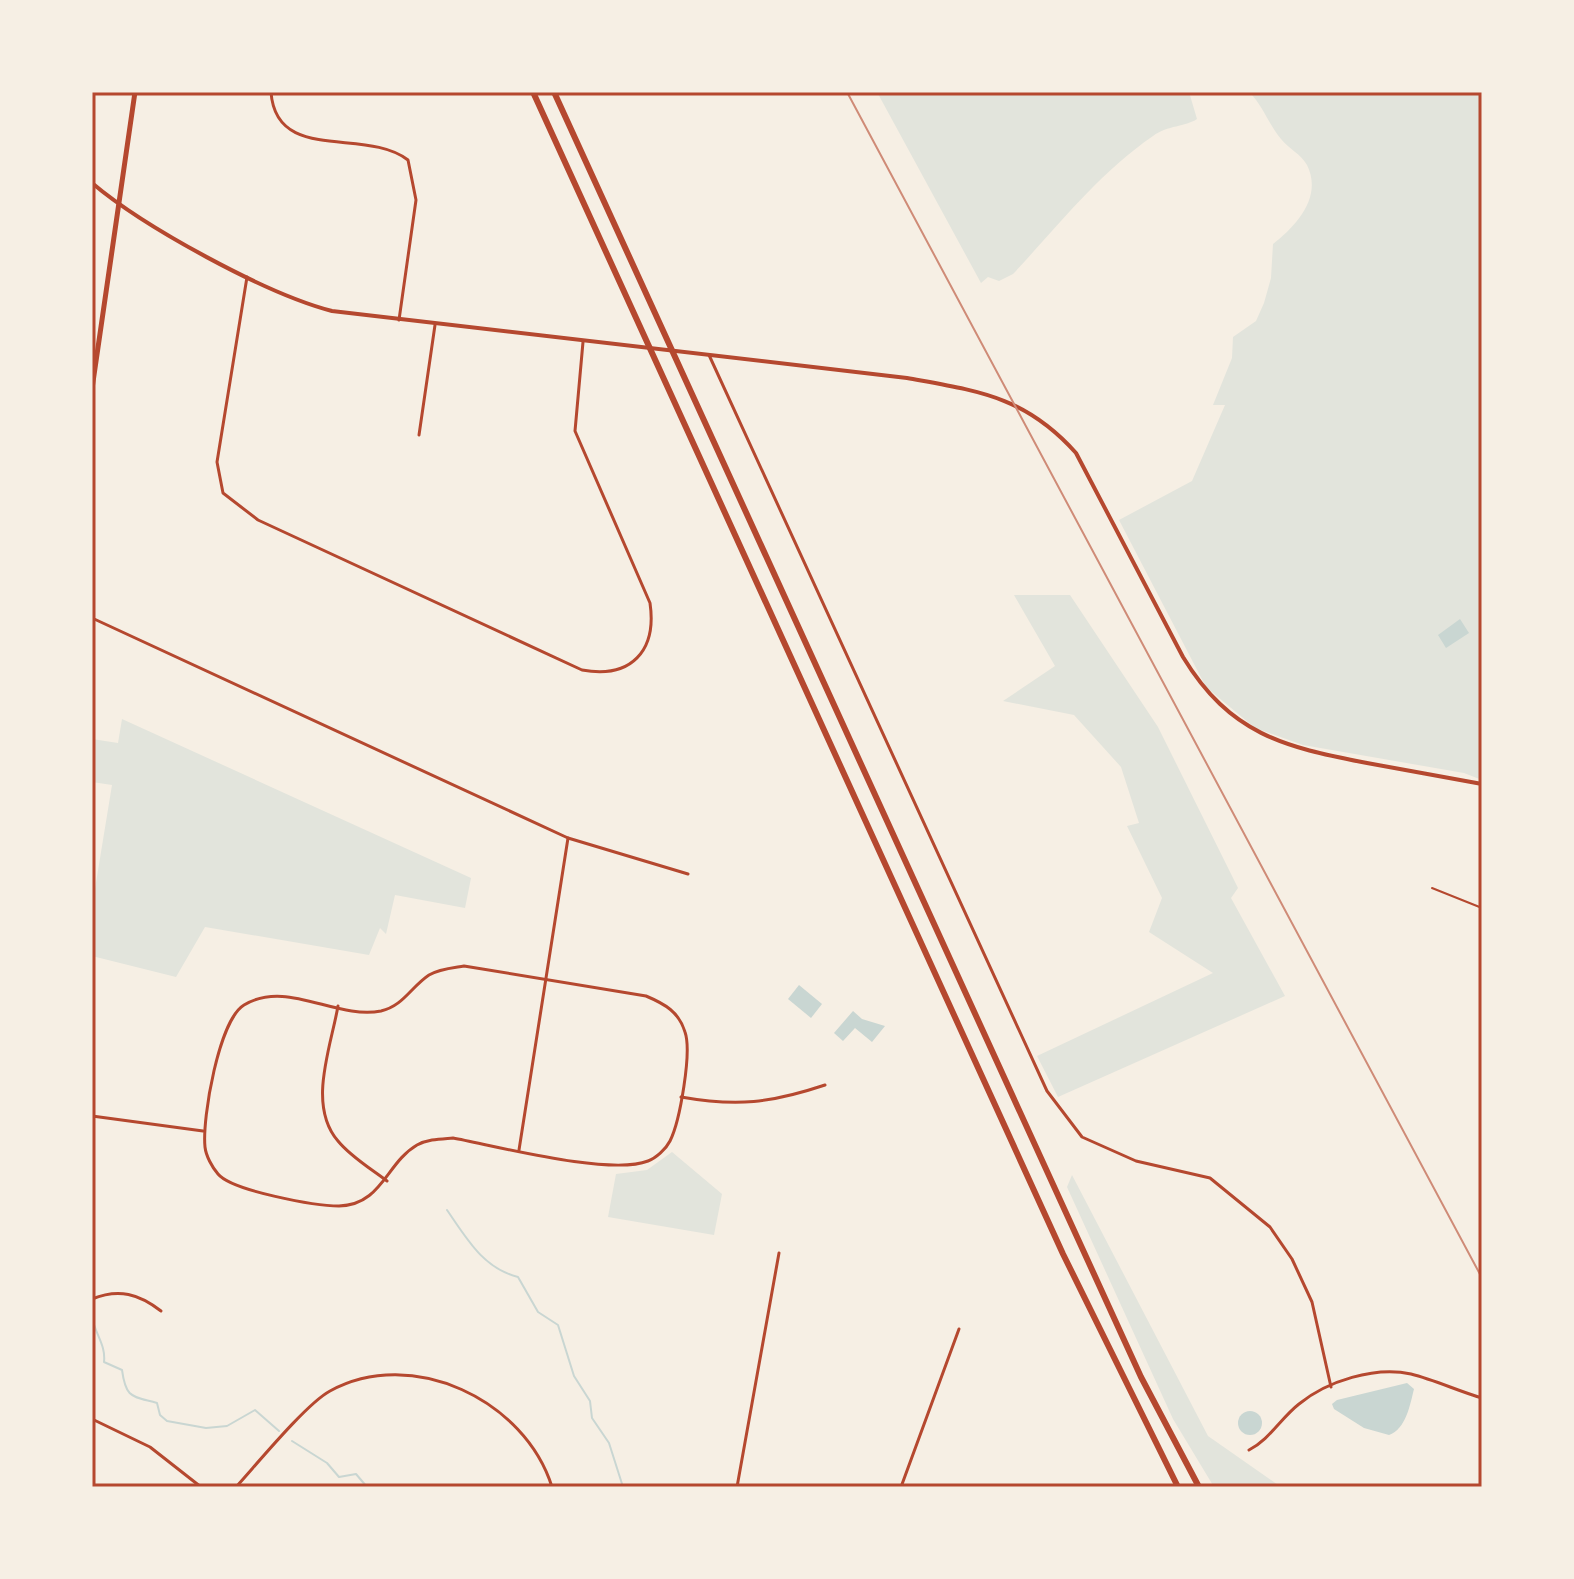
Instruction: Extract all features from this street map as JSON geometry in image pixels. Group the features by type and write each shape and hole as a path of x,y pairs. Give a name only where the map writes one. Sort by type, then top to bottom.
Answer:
{"highway":[{"path":"533,92 1063,1254 1178,1487"},
{"path":"554,92 1110,1301 1141,1377 1199,1487"}],"main road":[{"path":"92,389 96,342 135,92"}],"street":[{"path":"271,92 272,109 287,128 301,137 394,149 408,160 416,200 399,320"},
{"path":"92,183 118,203 247,276 311,306 435,325 907,378 996,395 1029,412 1058,433 1076,453 1183,657 1201,687 1226,712 1248,728 1298,750 1482,784"},
{"path":"247,276 217,462 223,493 258,520 582,670 600,674 632,663 644,652 653,621 650,603 575,431 583,342"},
{"path":"419,435 435,325"},
{"path":"709,355 1047,1091 1082,1137 1136,1161 1210,1178 1270,1227 1292,1259 1312,1302 1331,1387"},
{"path":"92,618 568,838 688,874"},
{"path":"519,1150 568,838"},
{"path":"464,966 646,996 666,1004 685,1029 689,1044 672,1139 650,1160 630,1166 453,1138 433,1140 411,1150 387,1181 363,1201 336,1206 234,1186 219,1176 211,1163 205,1132 227,1023 237,1010 275,995 338,1006 378,1011 412,993 428,976 464,966"},
{"path":"338,1006 323,1086 326,1117 336,1139 387,1181"},
{"path":"681,1097 744,1105 767,1102 825,1085"},
{"path":"92,1116 205,1132"},
{"path":"737,1487 779,1253"},
{"path":"92,1299 115,1292 131,1294 144,1297 161,1311"},
{"path":"901,1487 959,1329"},
{"path":"1249,1450 1259,1445 1300,1403 1331,1387 1375,1372 1409,1373 1482,1398"},
{"path":"236,1487 328,1392 375,1374 422,1374 476,1395 504,1419 536,1453 552,1487"},
{"path":"92,1419 150,1447 201,1487"}],"path":[{"path":"1432,888 1482,908"}],"shaded area":[{"path":"877,92 1189,92 1197,119 1159,132 1133,151 1079,201 1013,274 999,281 988,277 981,283"},
{"path":"1249,92 1482,92 1482,780 1464,773 1303,745 1255,728 1206,687 1119,520 1192,481 1225,405 1213,405 1232,358 1233,337 1256,321 1271,278 1273,244 1298,220 1309,199 1312,188 1307,165 1281,139"},
{"path":"1014,595 1070,595 1158,727 1238,888 1231,898 1285,996 1058,1097 1037,1056 1213,973 1149,932 1162,898 1127,826 1139,823 1121,767 1074,715 1003,701 1055,666"},
{"path":"1460,619 1469,633 1446,648 1438,635"},
{"path":"122,719 471,878 465,908 395,895 386,934 380,928 369,955 205,927 176,977 92,956 92,907 112,785 92,782 92,739 118,743"},
{"path":"799,985 822,1004 811,1018 788,999"},
{"path":"853,1011 862,1019 885,1026 872,1042 855,1028 843,1041 834,1033"},
{"path":"672,1152 722,1194 714,1235 608,1217 616,1174 647,1170"},
{"path":"1072,1175 1208,1436 1281,1487 1214,1487 1173,1419 1067,1187"},
{"path":"1407,1383 1414,1389 1409,1409 1400,1428 1389,1435 1364,1428 1334,1409 1332,1404 1337,1400"},
{"path":"1250,1411 1258,1415 1262,1423 1258,1431 1250,1435 1242,1431 1238,1423 1242,1415"}],"waterway":[{"path":"447,1210 477,1251 495,1267 518,1277 538,1312 558,1325 574,1376 590,1401 592,1418 609,1443 623,1487"},
{"path":"92,1317 104,1362 122,1370 128,1391 136,1397 157,1403 160,1415 167,1421 206,1428 227,1426 255,1410 279,1431"},
{"path":"292,1441 327,1463 339,1477 356,1474 367,1487"}],"railway":[{"path":"847,92 1482,1278"}]}
